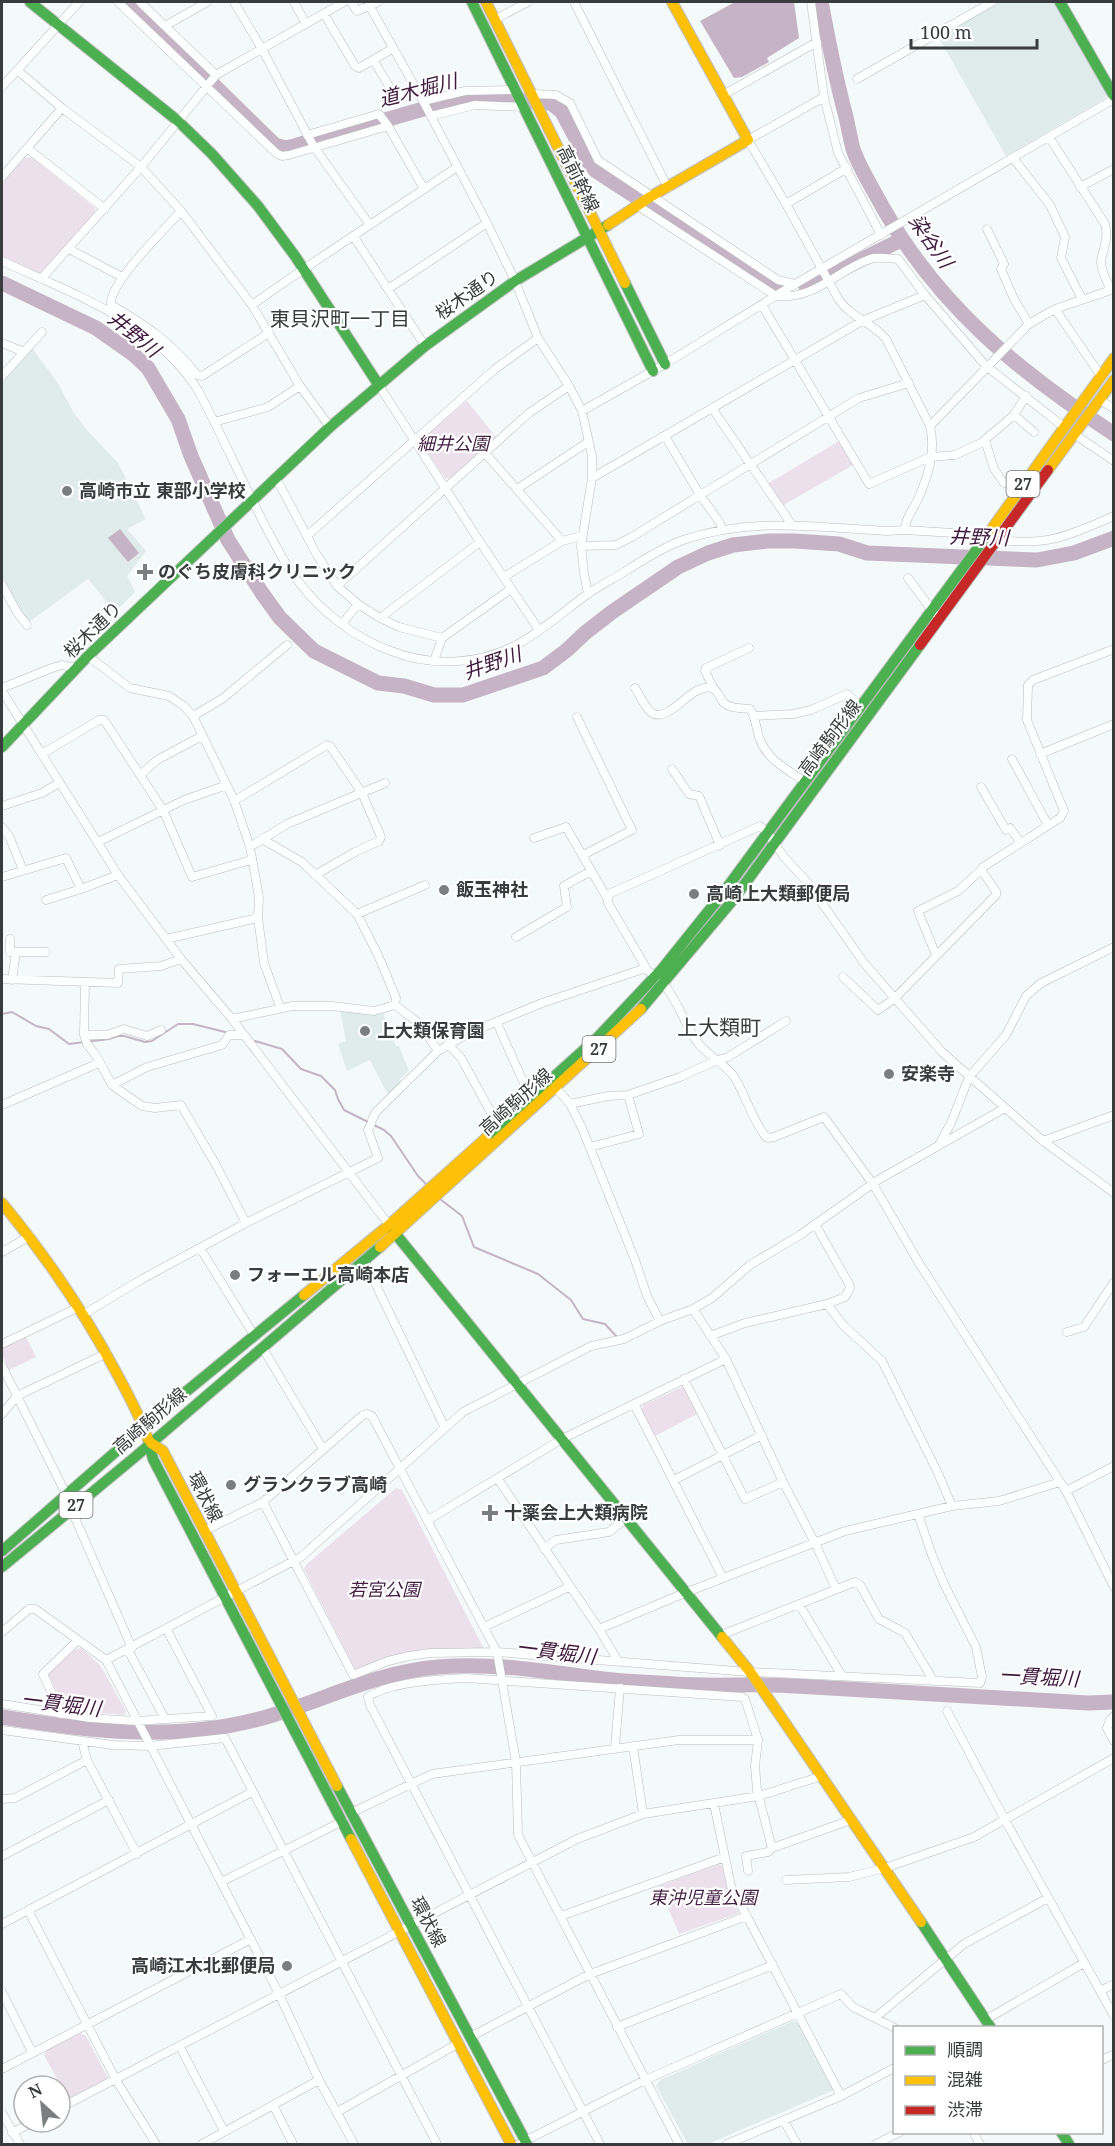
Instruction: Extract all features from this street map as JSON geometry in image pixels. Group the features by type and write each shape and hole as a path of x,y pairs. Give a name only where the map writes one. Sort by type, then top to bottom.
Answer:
{"street":[{"path":"30,2 178,121 212,154 258,206 303,269 539,630"},
{"path":"2,87 79,2"},
{"path":"118,2 276,153 282,156 387,125"},
{"path":"140,2 215,76"},
{"path":"165,26 207,2"},
{"path":"234,2 314,147 370,225"},
{"path":"294,2 306,24"},
{"path":"41,279 141,167 215,76 344,2"},
{"path":"351,2 357,11 378,2"},
{"name":"高前幹線","path":"472,2 653,371"},
{"name":"高前幹線","path":"486,2 665,364"},
{"path":"494,20 528,2"},
{"path":"574,2 668,188"},
{"path":"672,2 828,281 847,311 880,332 886,339 930,426 932,435 927,476 905,521 905,530"},
{"path":"811,2 825,97 838,153 882,234"},
{"path":"857,79 992,2"},
{"path":"582,411 1113,98 1060,2"},
{"path":"369,5 413,87 423,100 487,223 515,281 538,338 582,411 592,456 592,478 582,536 584,573 588,594"},
{"path":"324,14 355,66 359,68 392,49"},
{"path":"723,95 817,42"},
{"path":"374,61 393,93 398,95 413,87"},
{"path":"17,70 62,108 141,167 181,211 252,305 300,386 330,427"},
{"path":"423,100 465,91 515,90"},
{"path":"532,94 556,95 570,103 598,160 778,279 795,284"},
{"path":"651,196 825,97"},
{"path":"431,116 475,105 524,107"},
{"path":"2,177 62,108"},
{"path":"307,135 379,114 424,189"},
{"path":"930,426 1029,324 1055,309 1112,290 1102,273 1101,262 1108,235 1106,224 1049,137"},
{"path":"27,148 105,209"},
{"path":"1013,158 1050,205 1065,237 1061,258 1082,299"},
{"path":"252,305 457,166"},
{"path":"786,204 847,168"},
{"path":"1080,187 1113,169"},
{"name":"桜木通り","path":"2,747 88,656 378,384 425,346 515,281 600,230 651,196"},
{"path":"638,205 776,296 791,297 808,293 872,258 898,259 925,295 988,365 1065,425"},
{"path":"181,211 122,277 110,299 111,305 154,331 169,343 197,375 202,376 269,333"},
{"path":"388,289 487,223"},
{"path":"987,229 1004,264 1001,269 1014,299 1029,324"},
{"path":"354,237 425,346"},
{"path":"69,249 122,277"},
{"path":"2,261 119,317 164,348 191,379 251,504 297,581 314,600 342,624 378,647 405,657 434,661 462,661 494,654 520,642 588,594 662,549 700,535 722,530 756,524 792,525 886,531 905,530 983,539"},
{"path":"592,478 862,321 925,295"},
{"path":"762,305 869,484 930,458 955,454 985,440 1014,415 1026,396"},
{"path":"1055,309 1101,376"},
{"path":"2,376 42,332"},
{"path":"308,535 495,369 538,338"},
{"path":"2,343 24,352"},
{"name":"27","path":"983,539 1113,358"},
{"name":"27","path":"995,542 1113,380"},
{"path":"582,546 616,545 859,398 909,384"},
{"path":"213,422 268,407 300,386"},
{"path":"337,586 529,413 569,386"},
{"path":"1099,400 1113,410"},
{"path":"712,408 792,525"},
{"path":"1014,415 1034,432"},
{"path":"1076,432 1113,461"},
{"path":"665,436 700,495 720,523 722,530"},
{"path":"985,440 994,469 1004,483"},
{"path":"518,489 588,442"},
{"path":"485,453 562,541"},
{"path":"276,478 308,535 316,555 337,586 358,604 380,618 399,627 442,638"},
{"path":"995,542 1025,543 1056,539 1074,534 1113,516"},
{"path":"504,577 562,541 582,536"},
{"name":"高崎駒形線","path":"2,1567 151,1443 364,1260 392,1229 501,1123 660,980 709,931 936,614 955,577 983,539"},
{"path":"380,618 480,542"},
{"name":"高崎駒形線","path":"2,1551 254,1335 392,1229 556,1089 639,1012 860,706 936,614 967,581 995,542"},
{"path":"908,579 936,614"},
{"path":"2,585 18,614 27,625"},
{"path":"434,661 442,638 511,589"},
{"path":"342,624 358,604"},
{"path":"193,716 222,699 287,645"},
{"path":"749,648 705,668 705,671 723,701 729,706 750,709 763,747 770,757 804,781"},
{"path":"936,955 918,911 958,891 983,867 1060,818 1064,812 1027,720 1028,685 1033,680 1113,649"},
{"path":"88,656 130,688 168,696 184,706 193,716 234,801 250,847 260,897 258,918 264,963 280,1007"},
{"path":"76,669 62,665 2,689 118,875 181,959 232,1019 348,1174 750,1672 885,1868 988,2024 1084,1963"},
{"path":"635,688 649,710 659,715 668,712 694,693 710,687 714,688"},
{"path":"754,716 793,714 811,710 847,694 860,706"},
{"path":"577,717 632,830 583,855"},
{"path":"42,754 66,738 99,720 104,720 163,810 192,877 251,860"},
{"path":"1040,754 1113,724"},
{"path":"140,775 157,760 202,736"},
{"path":"234,801 327,745 330,746 362,794 381,837 379,841 315,875"},
{"path":"1012,759 1048,825"},
{"path":"672,769 689,794 699,796 720,845"},
{"path":"2,806 42,793 59,783"},
{"path":"250,847 287,824 385,783"},
{"path":"98,842 163,810 227,785"},
{"path":"981,787 1006,830 1010,828 1020,842"},
{"path":"534,838 566,826 646,968 660,980 672,996 700,1046 732,1073 760,1128 768,1138 824,1118 873,1184 926,1273 1066,1491 1113,1587"},
{"path":"607,898 611,892 759,826 767,832 808,883 864,963 942,1052 1043,1141 1113,1193"},
{"path":"2,827 9,836 23,870"},
{"path":"262,839 302,862 357,914 396,998 395,1005"},
{"path":"2,877 66,858 81,889"},
{"path":"843,977 878,1010 894,999 996,895 996,891 981,870"},
{"path":"516,937 567,907 564,886 591,871"},
{"path":"46,900 118,875"},
{"path":"357,914 426,885"},
{"path":"166,939 258,918"},
{"path":"10,939 10,952 46,952"},
{"path":"939,1144 951,1123 969,1077 1006,1035 1022,1003 1033,989 1113,947"},
{"path":"12,980 16,952"},
{"path":"2,979 118,983 119,969 161,966 181,959"},
{"path":"2,1344 81,1310 246,1223 378,1158 368,1130 376,1112 448,1044 469,1033 560,996 646,968"},
{"path":"85,982 84,1035 112,1085 142,1106 155,1108 181,1105 246,1223"},
{"path":"232,1019 280,1007 332,1006 374,1011 395,1005"},
{"path":"395,1005 420,1024 438,1051"},
{"path":"570,1104 608,1096 628,1095 680,1077 729,1057 786,1021"},
{"path":"497,1023 530,1097"},
{"path":"84,1035 107,1035 124,1029 147,1036 161,1030"},
{"path":"112,1085 147,1067 222,1045 229,1035 244,1035"},
{"path":"448,1044 461,1058 493,1116 501,1123"},
{"path":"2,1106 99,1063"},
{"path":"556,1089 570,1104 590,1147 648,1296 660,1321"},
{"path":"590,1147 639,1134 628,1095"},
{"path":"106,1660 294,1561 400,1470 463,1412 591,1346 617,1341 693,1309 712,1298 750,1265 873,1184 1005,1108"},
{"path":"1043,1141 1113,1115"},
{"name":"環状線","path":"2,1203 30,1236 81,1310 107,1353 151,1443 153,1459 225,1599 285,1700 347,1817 411,1925 524,2143"},
{"path":"710,1336 745,1323 827,1304 845,1297 850,1288 815,1224"},
{"path":"2,1252 30,1236"},
{"path":"200,1248 254,1335"},
{"path":"364,1260 445,1428"},
{"path":"1067,1332 1084,1327 1113,1282"},
{"path":"827,1304 843,1324 882,1361 952,1506"},
{"path":"693,1309 726,1359 836,1589"},
{"path":"262,1347 323,1449"},
{"path":"2,1414 17,1396 107,1353"},
{"path":"428,1520 562,1439 726,1359"},
{"path":"2,1366 67,1496"},
{"path":"684,1379 745,1499 783,1482"},
{"path":"634,1404 723,1578"},
{"path":"204,1531 262,1502 363,1415 372,1416 497,1652 516,1762 518,1835 679,2145"},
{"path":"674,1480 762,1435"},
{"name":"環状線","path":"151,1443 163,1451 236,1593 285,1700"},
{"path":"1066,1491 1113,1466"},
{"path":"498,1479 618,1661"},
{"path":"599,1629 687,1592 845,1531 952,1506 999,1501 1060,1482"},
{"path":"262,1502 353,1675 388,1661 409,1656 430,1653 497,1652 750,1672 980,1683 982,1677 976,1647 940,1576 918,1514"},
{"path":"71,1509 130,1649 165,1719"},
{"path":"544,1549 556,1540 609,1532 627,1518"},
{"path":"721,1635 855,1582 860,1585 879,1619 904,1633 933,1680"},
{"path":"484,1627 569,1587"},
{"path":"799,1604 843,1676"},
{"path":"2,1632 29,1609 34,1610 106,1660 279,1994 319,2080 354,2145"},
{"path":"2,1704 90,1718 136,1721 212,1716 166,1630"},
{"path":"61,1714 43,1674 78,1640"},
{"path":"600,2145 410,1783 368,1697 407,1683 433,1679 502,1680 742,1697 745,1699 758,1740 755,1766 757,1790 772,1848"},
{"path":"615,1748 620,1688"},
{"path":"947,1711 1113,2016"},
{"path":"1113,1716 1107,1728 1113,1741"},
{"path":"2,1730 82,1741 150,1745 225,1738 437,2145"},
{"path":"221,1882 410,1783 432,1774 679,1740 758,1740"},
{"path":"82,1741 87,1760 137,1854"},
{"path":"633,1746 643,1814"},
{"path":"786,1880 849,1877 885,1868 974,1837 1113,1758"},
{"path":"2,1799 15,1798 87,1760"},
{"path":"72,2102 577,1839 643,1814 759,1796 822,1776"},
{"path":"2,1924 252,1792"},
{"path":"2,1856 109,1800"},
{"path":"714,1804 731,1886 841,2096"},
{"name":"環状線","path":"347,1817 399,1931 511,2145"},
{"path":"748,1871 746,1856 768,1852 772,1848 851,1820"},
{"path":"561,1916 725,1857"},
{"path":"876,2017 971,1939 1048,1898"},
{"path":"28,1910 116,2080 156,2145"},
{"path":"470,2037 590,1974 747,1916"},
{"path":"2,2069 250,1939"},
{"path":"617,2027 773,1965"},
{"path":"1100,1992 1113,1984"},
{"path":"2,1992 32,2052"},
{"path":"524,2143 645,2080 841,1994 854,2007 893,2027"},
{"path":"337,2112 459,2043"},
{"path":"180,2046 224,2131"},
{"path":"728,2145 841,2096 893,2070"},
{"path":"201,2145 319,2080"},
{"path":"273,2105 294,2145"},
{"path":"2,2113 4,2125 12,2133"},
{"path":"784,2121 797,2145"},
{"path":"876,2145 898,2134"}],"shaded area":[{"path":"735,2 794,2 799,38 767,58 769,62 742,77 734,78 700,21"},
{"path":"999,2 1054,2 1107,95 1006,156 939,38"},
{"name":"高崎市立 東部小学校","path":"32,348 57,382 74,413 118,463 146,519 127,529 146,551 127,576 135,592 115,612 88,579 29,622 2,581 2,381"},
{"path":"120,529 139,553 128,562 108,538"},
{"path":"340,1010 367,1014 383,1013 409,1071 400,1079 401,1083 388,1095 370,1060 347,1071 338,1044 346,1041"},
{"path":"793,2021 798,2023 834,2090 708,2144 688,2144 656,2086 660,2080"}],"green space":[{"path":"31,157 95,208 95,213 39,274 2,257 2,184 25,158"},
{"name":"細井公園","path":"467,401 497,438 451,479 445,478 422,444 423,438"},
{"path":"839,441 853,465 782,506 769,483"},
{"path":"25,1335 36,1357 9,1370 2,1355 2,1347"},
{"path":"682,1387 686,1389 699,1413 655,1436 641,1411 643,1405"},
{"name":"若宮公園","path":"396,1488 402,1490 484,1649 430,1650 356,1671 304,1569"},
{"path":"81,1648 100,1665 126,1711 124,1715 65,1709 48,1674 76,1649"},
{"name":"東沖児童公園","path":"719,1864 724,1867 727,1888 739,1913 679,1934 659,1886"},
{"path":"80,2033 86,2036 109,2080 72,2097 72,2074 54,2074 44,2055 47,2049"}],"waterway":[{"name":"道木堀川","path":"129,2 275,145 285,148 455,100 475,97 551,103 562,112 588,161 596,171 775,287 780,288"},
{"name":"染谷川","path":"821,2 853,149 866,178 904,242 955,306 983,334 1046,386 1114,434"},
{"name":"道木堀川","path":"806,287 901,240"},
{"name":"井野川","path":"2,283 96,328 133,354 148,368 178,419 191,456 228,540 280,618 314,651 378,683 404,686 434,695 463,695 543,668 612,612 678,567 708,553 733,545 795,541 839,544 867,553 1037,560 1074,553 1114,538"},
{"path":"2,1014 12,1012 36,1026 49,1029 69,1044 118,1036 145,1042 152,1041 178,1024 193,1024 225,1032"},
{"path":"255,1041 282,1049 301,1069 321,1076 335,1090 344,1110 384,1130 391,1136 418,1176 428,1186"},
{"path":"440,1199 462,1216 474,1247 538,1274 571,1300 583,1319 605,1324 616,1336"},
{"name":"一貫堀川","path":"2,1717 98,1730 130,1732 194,1730 259,1719 392,1675 415,1670 459,1666 500,1667 612,1680 674,1684 781,1685 1088,1703 1114,1702"}],"traffic: fast":[{"path":"30,2 178,121 212,154 258,206 295,256 378,384"},
{"path":"472,2 653,371"},
{"path":"1060,2 1114,96"},
{"path":"2,747 88,656 330,427 425,346 515,281 608,225"},
{"path":"625,283 665,364"},
{"path":"486,1138 597,1038 662,969 723,893 988,534"},
{"path":"641,1009 733,900 920,645"},
{"path":"390,1227 722,1637"},
{"path":"2,1567 135,1457 380,1247"},
{"path":"2,1551 160,1413 304,1295"},
{"path":"148,1439 153,1459 351,1839"},
{"path":"337,1786 527,2144"},
{"path":"921,1922 990,2026"},
{"path":"1062,2134 1069,2144"}],"traffic: slow":[{"path":"486,2 625,283"},
{"path":"608,225 650,197 748,140 672,2"},
{"path":"988,534 1114,358"},
{"path":"1048,470 1114,380"},
{"path":"380,1247 641,1009"},
{"path":"304,1295 389,1225 486,1138"},
{"path":"2,1203 49,1264 91,1328 129,1397 148,1439"},
{"path":"151,1443 163,1451 337,1786"},
{"path":"722,1637 751,1673 921,1922"},
{"path":"351,1839 511,2144"}],"traffic: jam":[{"path":"920,645 1048,470"}],"place":[{"name":"高崎市立 東部小学校","path":"67,491"},
{"name":"のぐち皮膚科クリニック","path":"145,572"},
{"name":"飯玉神社","path":"444,890"},
{"name":"高崎上大類郵便局","path":"694,894"},
{"name":"上大類保育園","path":"365,1031"},
{"name":"安楽寺","path":"889,1074"},
{"name":"フォーエル高崎本店","path":"235,1275"},
{"name":"グランクラブ高崎","path":"231,1485"},
{"name":"十薬会上大類病院","path":"490,1513"},
{"name":"高崎江木北郵便局","path":"287,1966"}],"district":[{"name":"東貝沢町一丁目","path":"340,319"},
{"name":"上大類町","path":"719,1028"}]}
